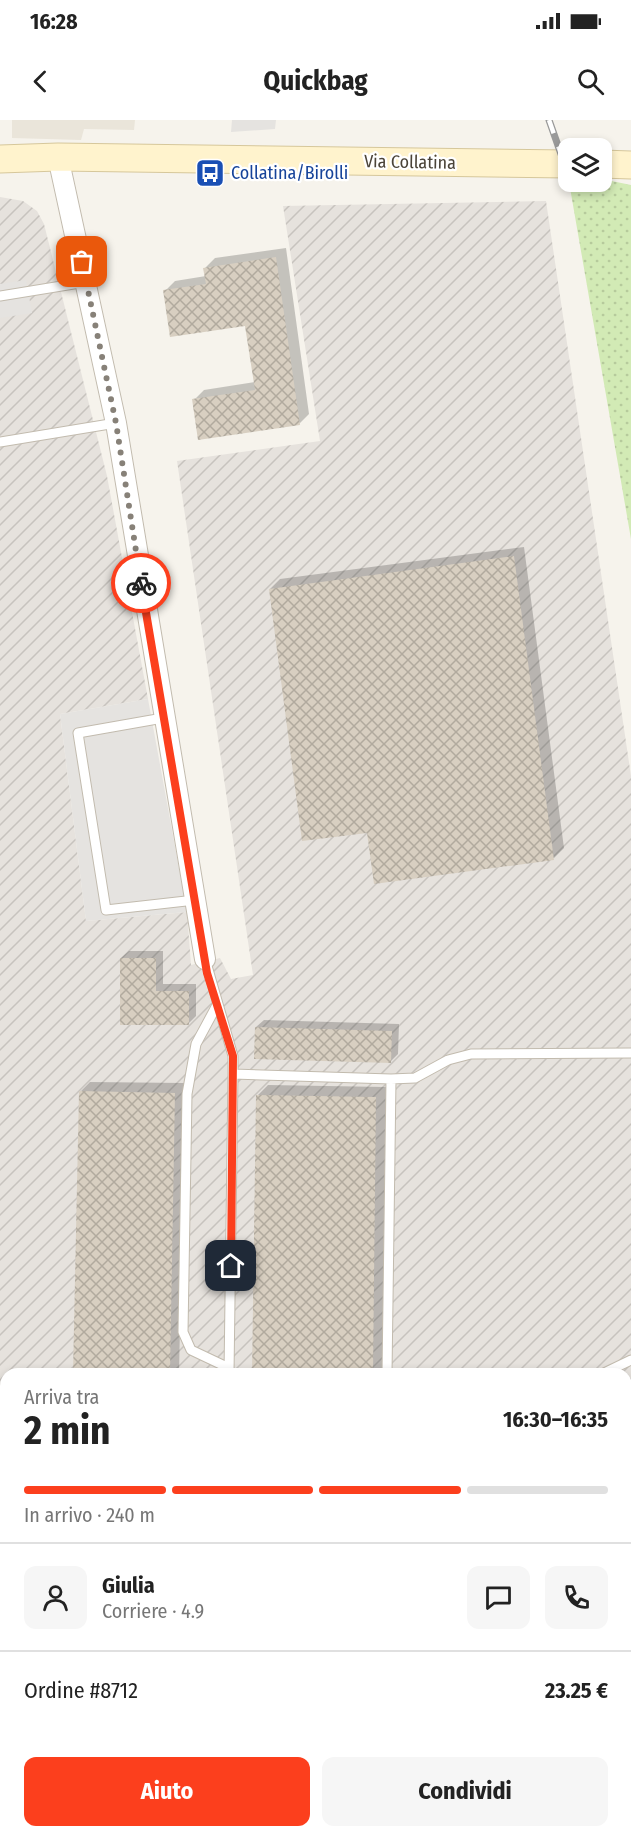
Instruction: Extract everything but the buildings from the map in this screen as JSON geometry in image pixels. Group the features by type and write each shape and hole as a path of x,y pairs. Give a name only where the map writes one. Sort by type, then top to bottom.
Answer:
{"street":[{"name":"Via Collatina","path":"0,159 58,157 558,164"},
{"path":"58,157 116,423 163,718 205,959"},
{"path":"612,164 631,165"}],"lane":[{"path":"0,296 86,282"},
{"path":"0,442 116,423"},
{"path":"163,718 78,733 106,910 195,900"},
{"path":"205,959 233,1056 229,1368"},
{"path":"217,1005 196,1044 187,1094 183,1332 191,1350 224,1368"},
{"path":"233,1074 415,1078 448,1060 471,1054 631,1053"},
{"path":"387,1368 391,1079"},
{"path":"614,1368 631,1360"}],"shaded area":[{"path":"12,120 135,120 134,130 84,129 81,140 12,138"},
{"path":"232,120 276,120 275,129 231,132"},
{"path":"0,197 23,201 37,211 44,224 107,476 148,699 60,714 86,921 187,912 191,965 220,958 231,979 253,975 177,461 320,441 283,206 546,201 631,776 631,1368 0,1368"},
{"path":"26,280 32,313 0,318 0,284"},
{"path":"148,699 187,912 86,921 60,714"}],"green space":[{"path":"612,181 631,185 631,539 571,192 612,192"}],"railway":[{"path":"549,120 558,146"}],"way so far":[{"path":"82,262 116,423 141,583"}],"place":[{"name":"Collatina/Birolli","path":"210,173"}],"route":[{"path":"141,583 207,973 233,1056 231,1266"}]}
